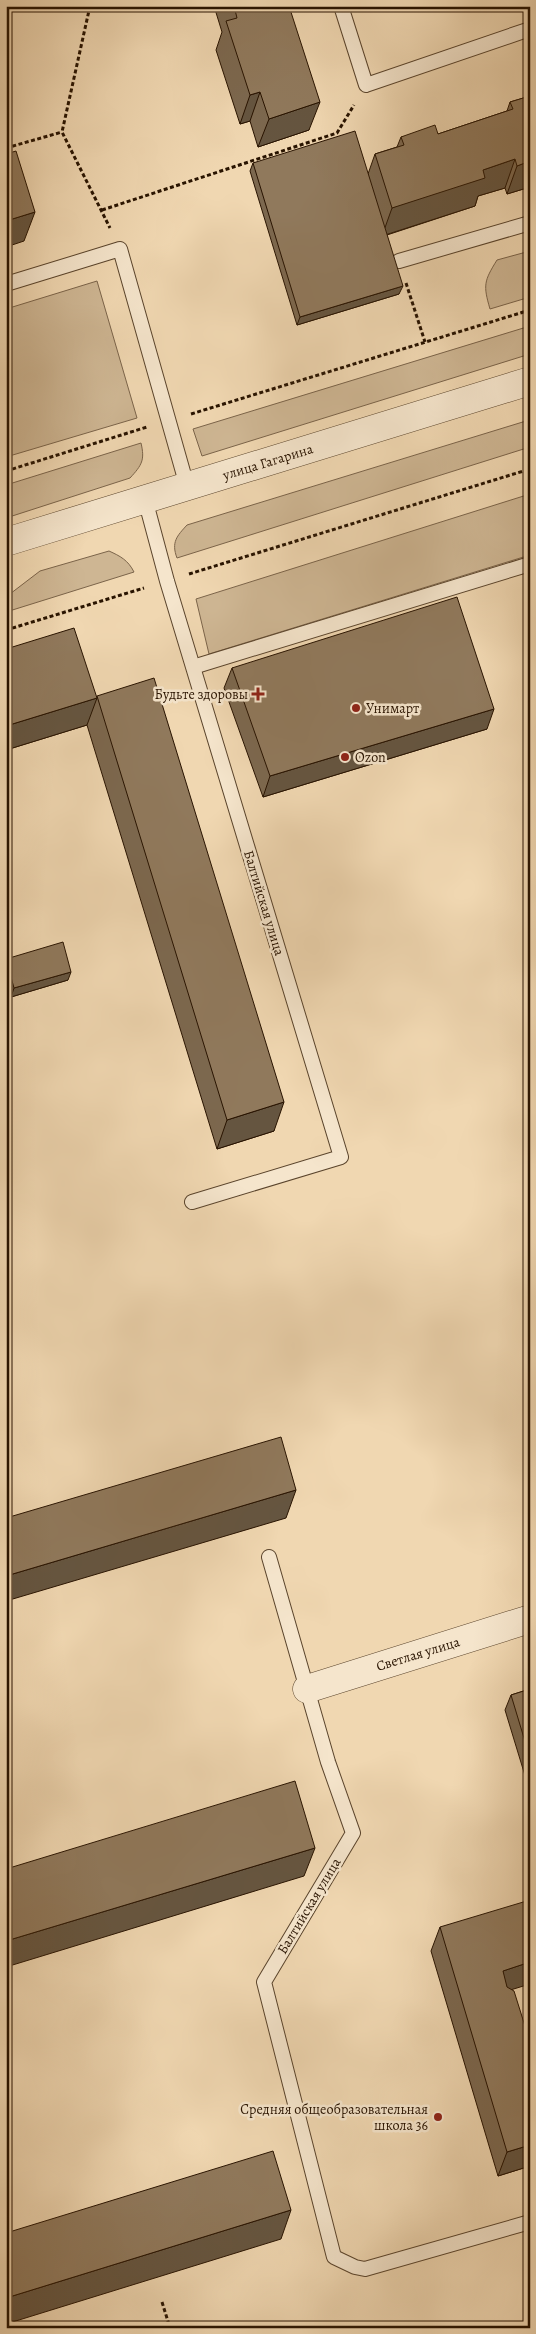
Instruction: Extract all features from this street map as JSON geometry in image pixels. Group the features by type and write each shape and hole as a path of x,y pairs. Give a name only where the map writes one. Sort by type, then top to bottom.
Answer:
{"street":[{"name":"улица Гагарина","path":"6,542 530,381"},
{"name":"Светлая улица","path":"307,1689 530,1619"}],"lane":[{"path":"341,6 366,85 530,29"},
{"path":"399,261 530,224"},
{"path":"6,284 120,249 188,486"},
{"name":"Балтийская улица","path":"145,500 167,581 341,1157 192,1202"},
{"path":"193,667 530,564"},
{"name":"Балтийская улица","path":"269,1557 328,1762 352,1833 264,1982 334,2256 355,2267 366,2269 530,2222"}],"path":[{"path":"90,6 62,132 120,249"},
{"path":"102,210 337,133 366,85"},
{"path":"6,148 62,132"},
{"path":"399,261 425,342"},
{"path":"6,471 530,310"},
{"path":"6,630 530,469"},
{"path":"162,2302 170,2328"}],"shaded area":[{"path":"530,251 530,297 490,309 486,294 486,283 489,273 497,260"},
{"path":"97,281 137,418 6,457 6,309"},
{"path":"530,326 530,354 202,456 193,429"},
{"path":"526,421 530,422 530,447 177,558 175,543 187,525"},
{"path":"141,443 142,462 130,478 6,518 6,485"},
{"path":"530,494 530,555 209,654 196,599"},
{"path":"109,551 129,564 134,572 6,612 6,597 40,571"}],"building":[{"path":"234,6 289,6 320,102 269,119 260,92 250,95 226,21 237,18"},
{"path":"530,96 530,161 517,166 515,159 483,170 485,178 392,208 375,154 404,145 401,137 435,125 438,134 513,109 510,102"},
{"path":"355,131 403,286 300,317 253,163"},
{"path":"16,151 35,212 6,221 6,154"},
{"path":"457,597 494,709 270,776 232,668"},
{"path":"74,628 97,698 6,726 6,649"},
{"path":"154,678 284,1102 227,1120 97,696"},
{"path":"63,942 71,972 14,988 6,959"},
{"path":"281,1437 296,1490 6,1576 6,1518"},
{"path":"530,1689 530,1758 511,1695"},
{"path":"295,1781 315,1848 6,1941 6,1869"},
{"path":"530,1900 530,1962 503,1971 507,1987 514,1991 530,2042 530,2145 507,2152 440,1927"},
{"path":"273,2151 291,2210 6,2298 6,2233"}],"place":[{"name":"Будьте здоровы","path":"258,694"},
{"name":"Унимарт","path":"356,708"},
{"name":"Ozon","path":"345,757"},
{"name":"Средняя общеобразовательная школа 36","path":"438,2117"}]}
